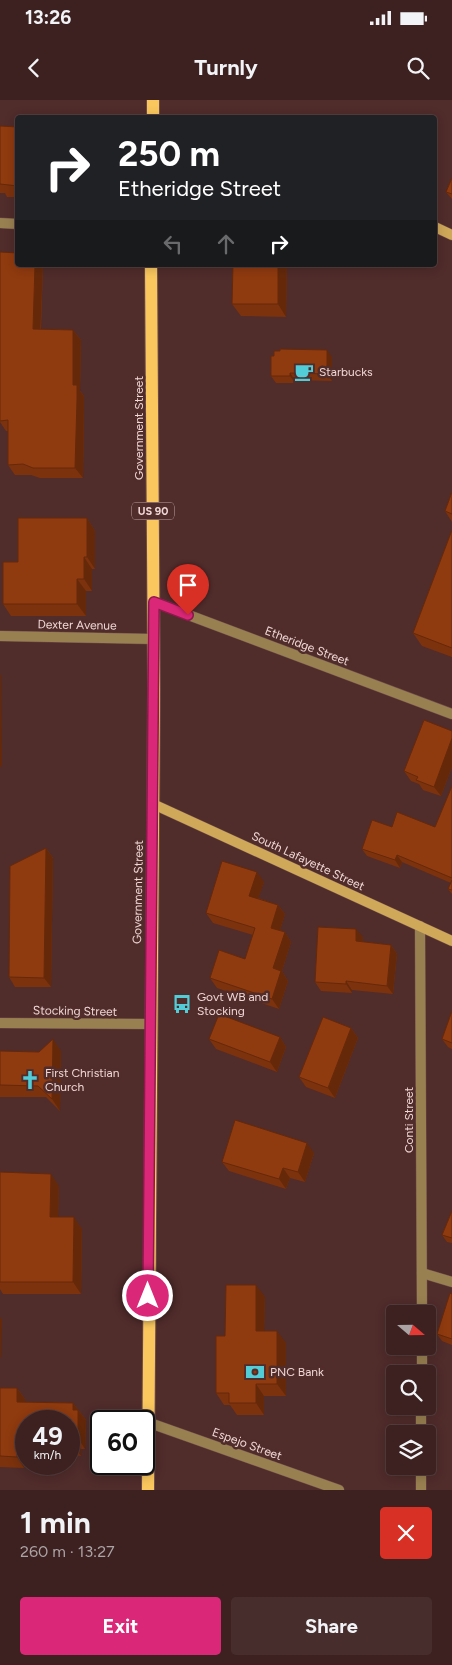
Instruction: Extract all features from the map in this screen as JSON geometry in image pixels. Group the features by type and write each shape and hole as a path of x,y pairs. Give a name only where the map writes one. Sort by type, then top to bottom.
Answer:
{"main road":[{"path":"152,115 153,100"},
{"name":"Government Street","path":"147,1410 154,639 152,267"},
{"name":"Government Street","path":"148,1475 148,1490"}],"street":[{"path":"0,223 15,224"},
{"path":"437,228 452,235"},
{"name":"Etheridge Street","path":"154,602 452,714"},
{"name":"Dexter Avenue","path":"0,636 154,639"},
{"name":"South Lafayette Street","path":"153,804 452,941"},
{"name":"Conti Street","path":"420,926 422,1305"},
{"name":"Stocking Street","path":"0,1023 150,1024"},
{"path":"422,1273 452,1282"},
{"name":"Espejo Street","path":"155,1425 339,1490"},
{"path":"421,1475 421,1490"}],"building":[{"path":"0,126 15,127 15,186 0,184"},
{"path":"452,178 452,194 446,192"},
{"path":"0,252 15,253 15,267 35,267 33,329 73,330 73,385 77,385 75,468 33,468 23,464 8,465 8,420 0,421"},
{"path":"233,267 278,267 278,304 232,304"},
{"name":"Starbucks","path":"280,349 327,350 327,374 290,373 290,376 271,376 271,356 274,356 274,351 280,351"},
{"path":"452,492 452,514 445,511"},
{"path":"18,518 87,518 87,557 84,557 84,579 77,579 77,604 3,604 3,562 18,562"},
{"path":"452,530 452,648 413,633"},
{"path":"424,720 452,731 452,738 434,787 416,780 418,777 404,771"},
{"path":"452,786 452,878 397,855 395,860 362,849 372,820 392,827 397,812 435,827"},
{"path":"46,848 44,978 9,977 10,866"},
{"path":"222,861 257,872 249,896 278,905 271,928 285,932 273,968 281,971 272,999 210,978 219,950 245,959 255,928 206,913"},
{"path":"452,880 452,890 448,889"},
{"path":"318,927 356,929 356,941 391,945 387,986 346,981 346,984 315,982"},
{"path":"452,1011 452,1043 442,1039"},
{"path":"219,1014 280,1037 270,1062 209,1039"},
{"path":"323,1017 351,1028 328,1088 299,1077"},
{"name":"First Christian Church","path":"53,1039 52,1099 38,1086 0,1085 0,1051 39,1052"},
{"path":"235,1120 307,1143 298,1172 283,1168 279,1179 222,1162"},
{"path":"0,1172 51,1174 50,1217 74,1217 73,1282 0,1282"},
{"path":"452,1211 452,1238 442,1235"},
{"name":"PNC Bank","path":"226,1285 256,1285 256,1331 277,1331 277,1384 256,1384 256,1403 229,1403 229,1393 216,1393 216,1336 225,1336"},
{"path":"450,1293 452,1294 452,1339 437,1334"},
{"path":"0,1388 17,1388 17,1402 73,1403 73,1410 15,1410 15,1457 0,1456"}],"place":[{"name":"Starbucks","path":"304,372"},
{"name":"Govt WB and Stocking","path":"182,1004"},
{"name":"First Christian Church","path":"30,1080"},
{"name":"PNC Bank","path":"255,1372"}],"route":[{"path":"148,1296 154,602 188,615"}]}
